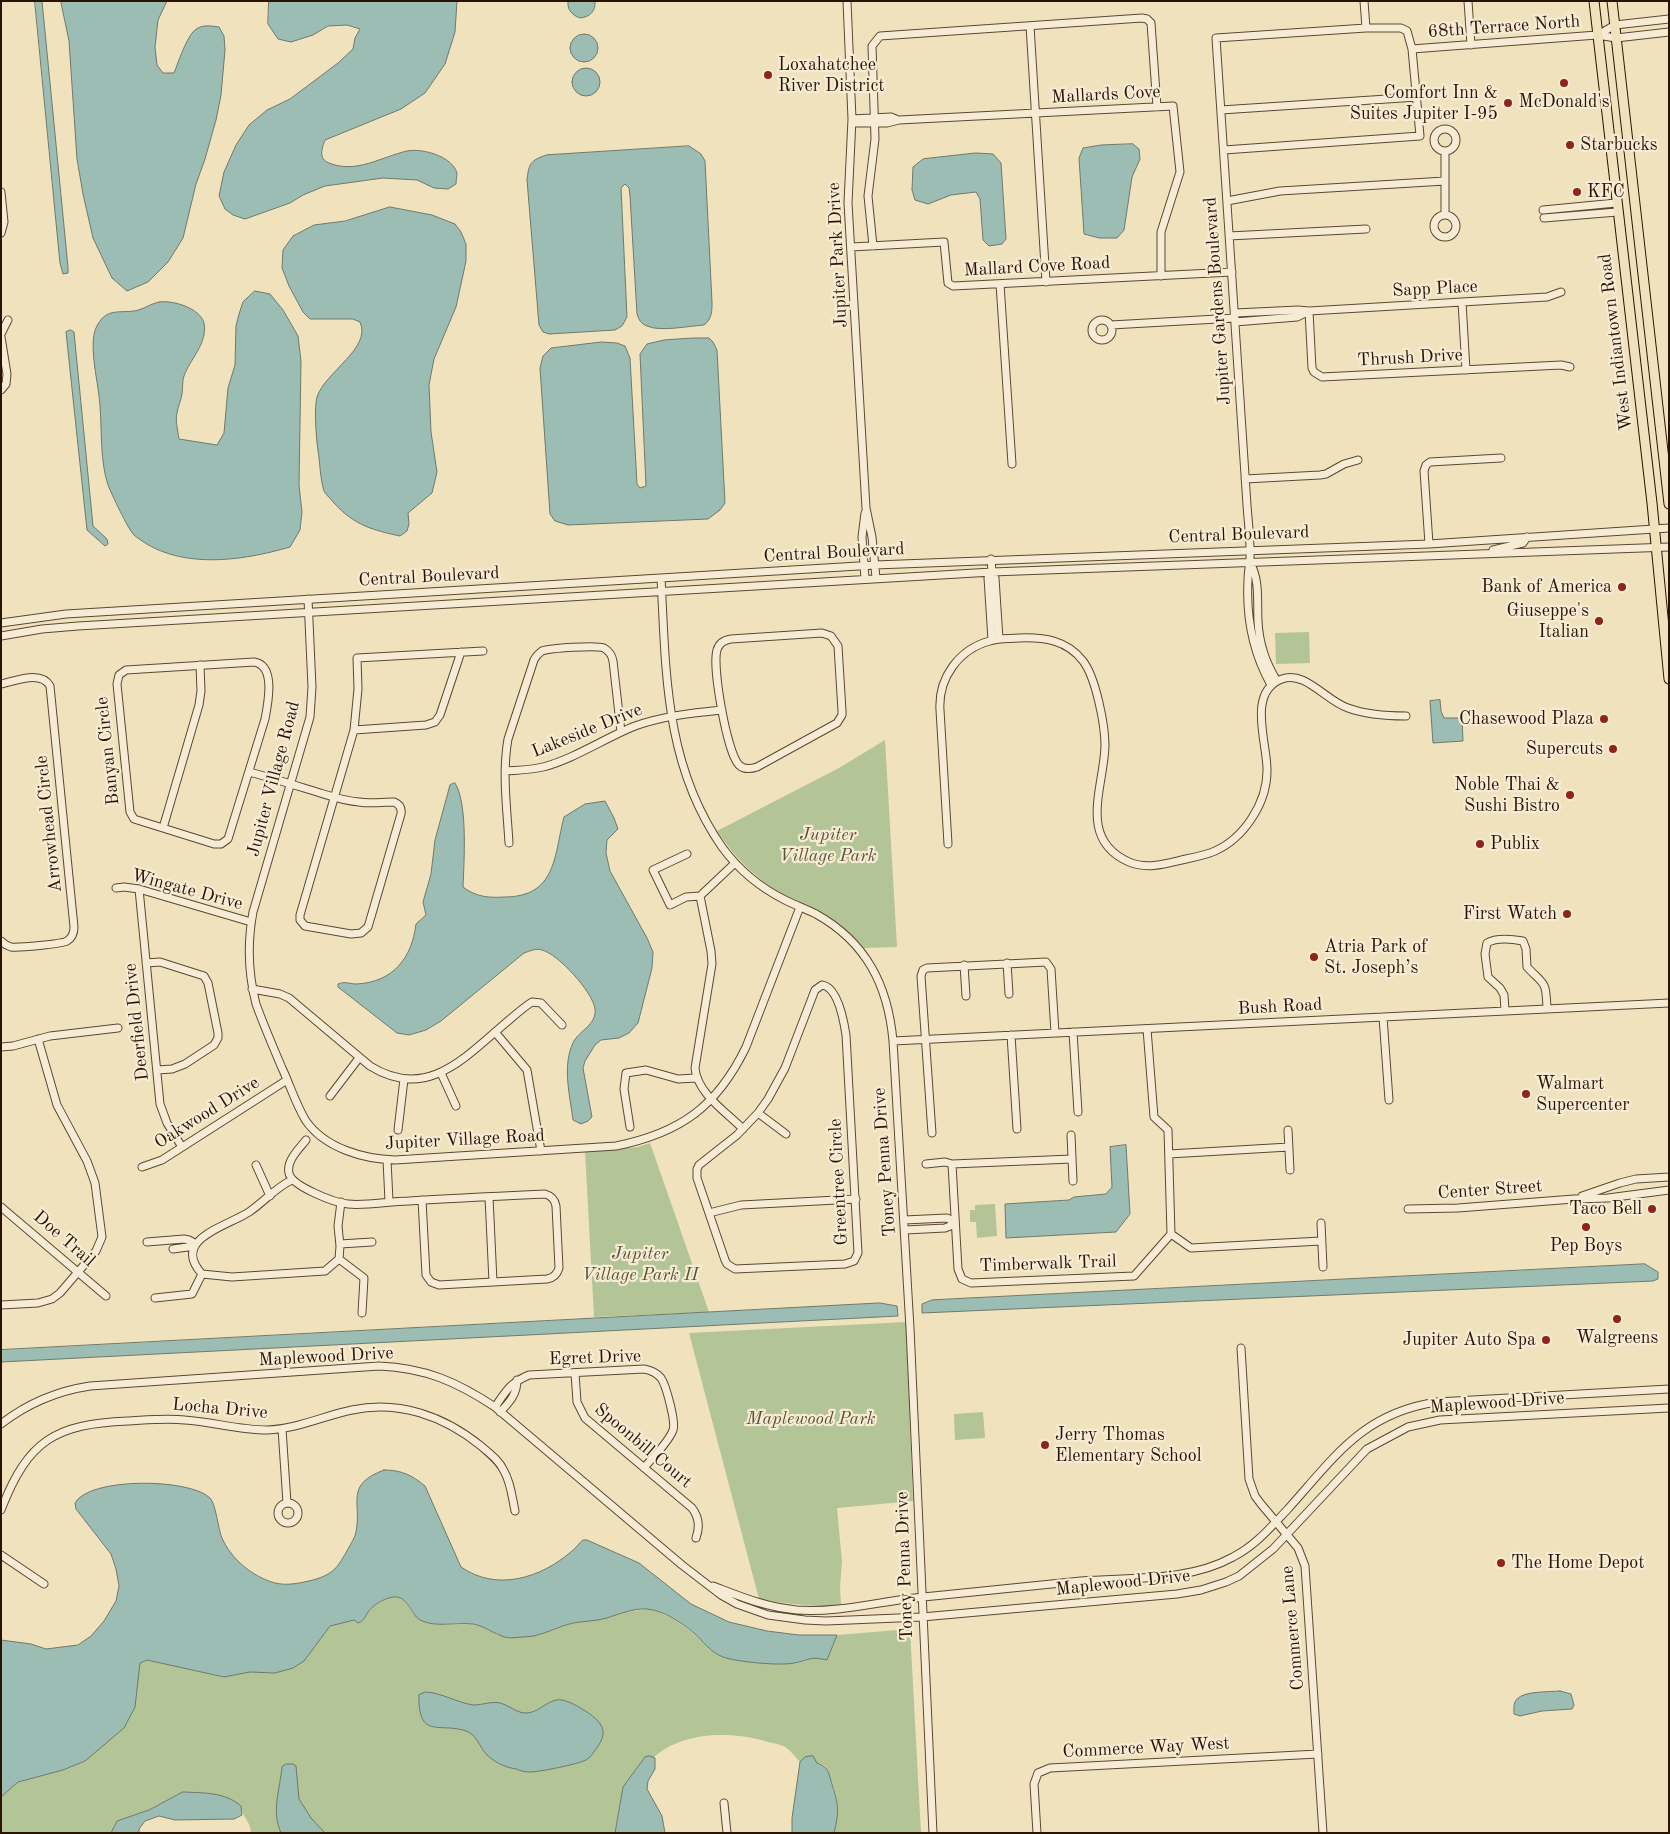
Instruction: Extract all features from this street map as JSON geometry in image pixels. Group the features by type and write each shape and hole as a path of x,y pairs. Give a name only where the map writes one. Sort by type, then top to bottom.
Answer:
{"main road":[{"name":"West Indiantown Road","path":"1594,1 1616,208 1654,529 1669,679"},
{"name":"West Indiantown Road","path":"1612,1 1669,504"}],"street":[{"name":"Jupiter Park Drive","path":"847,1 852,121 848,203 866,508 872,537 876,578"},
{"path":"1224,150 1420,136 1412,48 1407,31 1402,28 1366,28 1364,1"},
{"path":"1468,1 1471,45"},
{"path":"873,246 868,196 875,120 872,46 880,36 1148,19 1151,23 1157,107"},
{"path":"1598,35 1615,25 1669,19"},
{"path":"1030,26 1046,282"},
{"name":"Jupiter Gardens Boulevard","path":"1274,683 1259,662 1252,636 1248,581 1250,550 1216,38 1366,28"},
{"path":"1598,35 1616,38 1669,32"},
{"name":"68th Terrace North","path":"1412,48 1598,35"},
{"path":"1221,110 1417,97"},
{"name":"Mallards Cove","path":"852,121 875,120 887,123 898,120 1173,106 1180,172 1161,232 1161,276"},
{"path":"1445,151 1445,215"},
{"path":"1227,201 1280,191 1445,182"},
{"path":"1,192 4,222 1,233"},
{"path":"1595,205 1616,208 1543,214 1595,205"},
{"path":"1229,236 1366,229"},
{"name":"Mallard Cove Road","path":"851,247 944,242 948,283 953,286 1232,272"},
{"path":"1000,284 1012,464"},
{"name":"Sapp Place","path":"1111,325 1235,318 1297,317 1309,311 1547,297 1561,292"},
{"path":"1462,302 1466,370"},
{"name":"Thrush Drive","path":"1309,311 1312,368 1314,372 1322,377 1560,365 1570,368"},
{"path":"1,390 6,384 7,374 1,336 8,320"},
{"path":"1429,544 1424,471 1426,465 1430,462 1501,458"},
{"path":"1245,479 1320,475 1358,460"},
{"name":"Jupiter Park Drive","path":"865,579 862,536 866,508"},
{"name":"Central Boulevard","path":"1,623 66,614 864,565 1429,544 1669,528"},
{"path":"1471,554 1519,544 1527,537"},
{"path":"1410,544 1411,557"},
{"name":"Central Boulevard","path":"1,636 70,626 876,578 1669,547"},
{"path":"991,559 992,572 988,578 995,640"},
{"name":"Toney Penna Drive","path":"661,578 670,716 680,756 696,798 714,833 735,863 761,886 829,922 854,943 870,964 884,993 891,1020 905,1230 933,1833"},
{"name":"Jupiter Village Road","path":"308,599 311,705 308,728 251,922 248,960 252,989 260,1016 287,1080 306,1120 320,1135 336,1146 375,1160 541,1151 616,1146 649,1138 681,1124 712,1099 730,1078 746,1047 800,907"},
{"path":"822,633 835,639 838,646 842,711 840,720 837,723 757,767 748,769 736,762 722,710 716,654 722,642 731,639 822,633"},
{"path":"948,844 939,705 940,695 946,677 957,660 969,651 995,640 1034,638 1052,640 1069,648 1083,661 1094,685 1104,738 1104,754 1096,817 1104,842 1116,855 1133,864 1150,866 1215,851 1230,842 1250,820 1262,799 1267,778 1268,768 1261,720 1265,695 1274,683 1286,677 1300,678 1330,700 1358,712 1372,715 1406,716"},
{"path":"509,843 505,771 508,739 534,660 540,653 544,650 596,647 601,647 609,652 613,661 621,732"},
{"path":"249,772 335,797 365,803 394,802 398,804 402,810 368,927 365,930 356,934 305,926 300,920 335,797 354,730 358,689 357,658 483,650"},
{"path":"354,730 426,725 434,722 440,715 461,652"},
{"name":"Banyan Circle","path":"254,662 266,668 268,704 249,772 230,835 225,842 214,844 134,819 130,812 117,679 119,675 126,670 254,662"},
{"path":"162,828 199,705 201,691 200,665"},
{"name":"Arrowhead Circle","path":"1,684 40,678 48,682 50,686 74,932 70,939 61,943 15,948 1,941"},
{"name":"Lakeside Drive","path":"505,771 547,766 621,732 653,720 670,716 722,710"},
{"path":"687,854 653,870 670,905 686,897 700,896 735,863"},
{"name":"Wingate Drive","path":"116,888 139,889 251,922"},
{"name":"Deerfield Drive","path":"139,889 161,1109 167,1123 182,1147"},
{"path":"700,896 712,964 710,985 696,1055 696,1078 702,1089 743,1129"},
{"path":"1505,1011 1504,995 1500,988 1488,977 1485,954 1488,943 1492,940 1512,939 1523,941 1526,949 1527,967 1544,982 1547,1009"},
{"path":"932,1133 921,976 923,970 927,968 964,965 1042,961 1049,965 1055,1033"},
{"path":"146,963 160,962 204,976 208,983 218,1033 218,1038 214,1045 185,1064 172,1069 157,1070"},
{"path":"1007,963 1009,994"},
{"path":"964,965 966,996"},
{"name":"Greentree Circle","path":"822,984 826,985 834,996 844,1021 856,1199 858,1253 854,1261 845,1264 734,1269 730,1267 725,1260 697,1178 697,1169 702,1162 728,1144 743,1129 758,1112 777,1084 815,990 822,984"},
{"path":"252,989 276,993 289,998 378,1072 404,1079 424,1079 441,1073 457,1063 532,1002 541,1003 562,1025"},
{"name":"Bush Road","path":"893,1041 1669,1003"},
{"path":"1383,1017 1390,1100"},
{"path":"1,1047 68,1033 118,1028"},
{"path":"1147,1029 1154,1117 1168,1130 1171,1234 1192,1248 1321,1241"},
{"path":"495,1032 527,1070 541,1151"},
{"path":"1073,1032 1078,1112"},
{"path":"1011,1035 1017,1129"},
{"path":"1,1305 38,1303 48,1301 56,1296 100,1245 102,1233 98,1197 91,1170 57,1104 38,1039"},
{"path":"330,1096 359,1058"},
{"path":"630,1127 624,1089 626,1073 646,1070 678,1079 696,1078"},
{"path":"441,1073 456,1106"},
{"path":"398,1130 404,1079"},
{"name":"Oakwood Drive","path":"142,1166 158,1162 287,1080"},
{"path":"758,1112 786,1134"},
{"path":"1288,1130 1290,1170"},
{"path":"1071,1135 1073,1182"},
{"path":"306,1140 292,1158 289,1167 289,1174 292,1180 315,1193 347,1204 488,1196 546,1194 553,1198 556,1206 559,1268 555,1276 547,1279 439,1285 431,1282 426,1275 422,1200"},
{"path":"1169,1154 1289,1147"},
{"path":"926,1164 1072,1159"},
{"path":"387,1160 390,1202"},
{"name":"Timberwalk Trail","path":"952,1164 958,1269 962,1279 972,1283 1134,1276 1171,1234"},
{"path":"256,1165 270,1196"},
{"name":"Center Street","path":"1574,1199 1636,1179 1669,1177"},
{"path":"202,1274 193,1258 195,1245 202,1237 249,1212 284,1184 292,1180"},
{"name":"Center Street","path":"1408,1209 1458,1208 1608,1198 1633,1193 1669,1190"},
{"path":"488,1196 493,1282"},
{"path":"709,1213 741,1205 856,1199"},
{"path":"202,1274 232,1277 325,1271 339,1259 338,1226 341,1202"},
{"name":"Doe Trail","path":"1,1206 106,1296"},
{"path":"904,1220 947,1218 955,1224 945,1228 905,1230"},
{"path":"1321,1223 1323,1267"},
{"path":"147,1242 184,1239 189,1240 195,1245"},
{"path":"340,1244 372,1242"},
{"path":"173,1249 195,1245"},
{"path":"339,1259 364,1278 362,1313"},
{"path":"155,1298 192,1294 202,1274"},
{"name":"Commerce Lane","path":"1241,1348 1249,1479 1255,1496 1301,1552 1305,1566 1323,1833"},
{"name":"Maplewood Drive","path":"1,1424 44,1398 78,1388 379,1366 414,1369 437,1375 461,1386 498,1409 682,1565 721,1595 737,1604 768,1615 826,1621 922,1617 1177,1594 1201,1590 1240,1576 1261,1560 1367,1449 1408,1427 1440,1420 1669,1408"},
{"name":"Egret Drive","path":"498,1409 515,1395 517,1380 529,1375 648,1370 660,1377 673,1419 673,1428 669,1437 644,1468"},
{"name":"Spoonbill Court","path":"576,1373 577,1402 582,1415 689,1504 695,1512 699,1525 696,1538"},
{"name":"Maplewood Drive","path":"708,1584 769,1607 822,1611 921,1597 1192,1572 1219,1564 1256,1542 1349,1442 1375,1422 1405,1408 1437,1402 1669,1389"},
{"name":"Locha Drive","path":"1,1510 15,1476 32,1454 58,1434 80,1426 99,1422 167,1419 245,1429 282,1429 352,1410 368,1407 390,1407 422,1412 452,1425 464,1433 500,1464 509,1480 515,1511"},
{"path":"282,1429 287,1503"},
{"path":"1,1555 44,1584"},
{"name":"Commerce Way West","path":"1037,1833 1034,1784 1038,1773 1050,1768 1318,1754"},
{"path":"724,1803 727,1833"}],"green space":[{"path":"1309,632 1310,663 1276,664 1275,633"},
{"name":"Jupiter Village Park","path":"885,740 897,947 864,948 823,913 782,894 759,878 737,857 717,831 839,768"},
{"name":"Jupiter Village Park II","path":"650,1143 709,1312 594,1317 585,1151 638,1147"},
{"path":"995,1204 997,1236 977,1238 976,1222 970,1222 970,1210 975,1210 975,1205"},
{"name":"Maplewood Park","path":"906,1322 913,1501 837,1508 842,1562 841,1605 800,1605 759,1599 689,1333"},
{"path":"983,1412 985,1438 955,1440 954,1414"},
{"path":"396,1596 405,1601 413,1614 436,1623 444,1625 471,1624 487,1628 497,1635 535,1636 573,1623 605,1618 617,1613 648,1609 657,1611 675,1620 693,1633 711,1650 797,1663 814,1657 827,1660 837,1635 910,1629 921,1833 834,1833 837,1799 825,1766 805,1757 800,1762 786,1747 780,1745 754,1738 723,1735 693,1738 665,1749 653,1758 645,1757 623,1787 615,1833 251,1833 241,1806 183,1792 149,1810 117,1821 111,1833 1,1833 1,1797 18,1782 63,1770 85,1761 138,1675 140,1663 147,1660 224,1677 250,1672 275,1673 325,1633 330,1626 336,1623 355,1620 359,1623 376,1605"}],"water":[{"path":"35,1 42,1 68,267 68,273 63,274 60,263"},
{"path":"61,1 167,1 158,20 155,47 157,65 163,73 174,73 189,38 198,28 207,26 219,27 224,36 225,50 221,95 216,120 196,184 183,238 168,262 148,282 127,291 112,278 93,238 77,159 69,41"},
{"path":"269,1 457,1 455,32 445,64 425,93 401,109 325,140 322,153 323,159 329,163 349,167 359,166 407,151 428,152 443,158 454,167 457,173 456,184 448,189 434,188 417,180 383,178 325,186 303,195 290,203 245,219 233,215 225,209 219,196 224,172 236,145 249,125 267,110 290,99 338,63 353,49 355,38 360,29 347,25 328,26 313,35 291,42 278,39 268,24"},
{"path":"568,1 595,1 593,11 589,15 580,18 571,12 568,7"},
{"path":"584,34 594,38 598,48 594,58 584,62 574,58 570,48 574,38"},
{"path":"586,68 596,72 600,82 596,92 586,96 576,92 572,82 576,72"},
{"path":"1133,144 1139,149 1140,159 1132,177 1124,230 1117,238 1099,238 1084,234 1079,158 1083,148 1101,145"},
{"path":"689,146 701,154 705,161 712,302 712,312 709,320 704,325 659,329 647,326 639,320 637,314 630,196 629,188 625,184 621,188 627,317 622,326 615,330 549,334 543,332 539,325 527,180 531,163 546,155"},
{"path":"976,153 993,154 1001,163 1006,239 1002,244 989,246 983,240 980,199 976,192 951,195 928,204 915,200 912,190 913,167 923,159"},
{"path":"390,207 432,215 455,224 466,244 466,261 456,307 434,359 429,385 431,432 437,472 432,493 408,513 409,524 407,531 400,536 372,529 356,522 341,510 324,491 316,431 317,397 329,378 354,351 362,332 360,322 353,319 310,319 303,312 282,268 283,250 293,236 314,225 345,221"},
{"path":"255,291 270,294 283,310 298,336 301,361 299,485 302,512 300,530 290,547 251,556 210,560 170,554 151,546 134,535 124,520 105,476 102,456 100,406 93,355 96,328 107,314 137,310 159,302 171,302 185,306 197,313 204,323 205,330 201,344 183,378 182,397 176,416 177,426 179,439 217,445 224,433 228,388 235,365 236,326 243,302"},
{"path":"71,330 74,332 93,526 107,539 108,544 105,546 87,530 66,332"},
{"path":"709,338 717,350 725,503 720,510 708,519 568,525 555,521 550,514 540,368 543,356 551,348 601,342 617,343 625,346 630,358 637,484 640,488 646,486 640,354 647,344 664,340"},
{"path":"1440,700 1444,718 1462,718 1463,741 1433,743 1430,701"},
{"path":"455,783 459,792 464,818 463,887 483,896 521,895 534,890 544,882 555,859 564,817 585,804 605,801 614,818 618,829 607,840 606,853 610,871 647,938 653,952 652,968 638,1023 629,1033 619,1038 601,1040 595,1045 585,1061 583,1068 592,1117 581,1124 573,1120 567,1071 568,1061 575,1039 590,1024 595,1015 595,1009 582,984 549,953 538,949 524,953 441,1021 426,1030 409,1035 397,1033 338,987 338,984 341,983 357,984 381,979 398,966 405,957 414,936 416,924 426,915 423,902 431,874 435,840 450,785"},
{"path":"1126,1145 1130,1214 1116,1232 1006,1238 1005,1204 1069,1200 1074,1197 1106,1194 1112,1187 1110,1147"},
{"path":"1645,1264 1658,1272 1658,1279 1653,1281 922,1313 922,1304 932,1300"},
{"path":"880,1303 897,1306 898,1316 1,1362 1,1350"},
{"path":"384,1470 406,1474 425,1486 461,1567 475,1575 489,1579 504,1580 533,1575 560,1560 583,1540 587,1540 639,1563 691,1604 729,1622 767,1631 799,1635 837,1635 827,1660 813,1658 788,1664 758,1663 729,1659 718,1655 684,1625 666,1614 653,1610 632,1610 603,1619 573,1623 534,1636 511,1638 473,1624 432,1624 420,1620 402,1599 393,1597 376,1604 370,1609 363,1620 358,1623 354,1620 330,1626 304,1661 293,1668 275,1673 250,1672 224,1677 147,1660 140,1663 135,1707 124,1728 85,1761 63,1770 18,1782 1,1797 1,1640 31,1644 46,1649 78,1645 91,1636 104,1621 116,1601 119,1586 111,1554 76,1509 75,1503 84,1495 99,1488 140,1483 162,1484 199,1491 212,1501 222,1538 237,1560 251,1572 267,1580 280,1584 289,1584 320,1578 335,1569 355,1534 359,1488 372,1476"},
{"path":"1560,1691 1571,1694 1574,1705 1572,1709 1542,1711 1520,1716 1514,1714 1515,1702 1520,1696 1531,1693"},
{"path":"426,1692 474,1705 500,1703 524,1713 533,1712 556,1700 564,1700 587,1712 597,1720 602,1728 602,1738 594,1752 586,1760 542,1771 521,1771 492,1759 486,1754 475,1738 466,1731 439,1728 426,1724 422,1718 419,1695"},
{"path":"813,1756 817,1763 828,1772 835,1795 838,1812 834,1833 792,1833 792,1818 800,1762 805,1757"},
{"path":"645,1757 655,1758 655,1769 648,1781 647,1789 662,1816 665,1833 615,1833 623,1787"},
{"path":"286,1764 296,1766 299,1799 311,1818 325,1833 281,1833 276,1808 282,1767"},
{"path":"183,1792 214,1794 228,1798 241,1806 242,1815 234,1819 175,1820 159,1816 145,1821 139,1829 139,1833 111,1833 117,1821 149,1810"}],"place":[{"name":"Loxahatchee River District","path":"768,75"},
{"name":"McDonald's","path":"1564,83"},
{"name":"Comfort Inn & Suites Jupiter I-95","path":"1508,103"},
{"name":"Starbucks","path":"1570,145"},
{"name":"KFC","path":"1577,192"},
{"name":"Bank of America","path":"1622,587"},
{"name":"Giuseppe's Italian","path":"1599,621"},
{"name":"Chasewood Plaza","path":"1604,719"},
{"name":"Supercuts","path":"1613,749"},
{"name":"Noble Thai & Sushi Bistro","path":"1570,795"},
{"name":"Publix","path":"1480,844"},
{"name":"First Watch","path":"1567,914"},
{"name":"Atria Park of St. Joseph’s","path":"1314,957"},
{"name":"Walmart Supercenter","path":"1526,1094"},
{"name":"Taco Bell","path":"1652,1209"},
{"name":"Pep Boys","path":"1586,1227"},
{"name":"Walgreens","path":"1617,1319"},
{"name":"Jupiter Auto Spa","path":"1546,1340"},
{"name":"Jerry Thomas Elementary School","path":"1045,1445"},
{"name":"The Home Depot","path":"1501,1563"}]}
